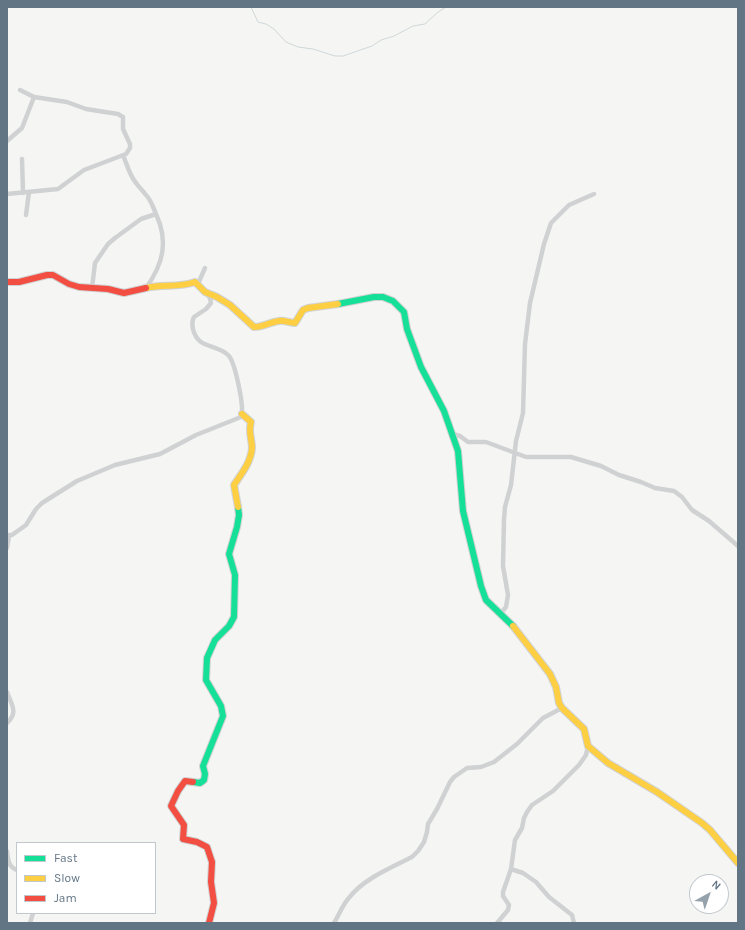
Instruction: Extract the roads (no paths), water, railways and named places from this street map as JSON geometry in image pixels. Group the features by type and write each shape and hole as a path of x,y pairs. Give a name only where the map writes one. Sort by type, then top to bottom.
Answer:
{"street":[{"path":"7,194 60,189 84,170 123,155 129,151 130,144 123,129 123,118 118,114 86,109 67,102 34,97 20,90"},
{"path":"7,141 22,128 34,97"},
{"path":"123,155 133,179 146,194 162,230 164,247 160,264 146,288"},
{"path":"22,159 23,193"},
{"path":"26,215 29,192"},
{"path":"500,614 506,607 508,601 503,566 503,525 505,507 511,485 516,441 523,414 525,344 530,302 544,244 551,223 562,210 576,201 594,194"},
{"path":"92,288 95,263 108,244 141,219 156,214"},
{"path":"198,284 205,268"},
{"path":"7,282 19,282 47,275 53,275 73,286 108,289 124,293 155,286 184,286 195,282 210,298 211,303 206,309 194,317 192,322 194,333 196,337 204,344 222,350 231,358 235,369 242,414 251,422 249,434 252,447 248,465 237,480 234,489 239,515 229,554 235,574 234,617 229,626 216,638 209,653 206,678 206,683 221,706 222,716 203,766 205,774 204,779 198,783 185,781 178,791 171,806 172,810 184,825 184,839 202,844 207,847 209,851 212,862 211,882 214,903 209,923"},
{"path":"204,292 217,297 230,305 254,327 259,327 281,320 295,323 298,320 302,310 308,308 379,297 391,300 405,314 407,329 421,367 444,411 458,451 463,511 481,586 486,600 511,624 550,674 556,687 562,708 584,729 588,746 583,761 574,771 553,791 532,805 527,812 516,840 511,869 503,892 503,896 509,905 508,910 497,923"},
{"path":"7,548 8,536 26,525 36,509 42,503 77,481 115,465 160,454 210,429 238,418 242,414"},
{"path":"453,434 460,436 468,442 486,442 526,457 571,457 601,466 654,488 674,491 682,497 690,509 709,521 738,546"},
{"path":"7,692 14,712 13,716 7,723"},
{"path":"334,923 347,900 358,888 412,857 418,851 426,836 428,824 454,777 467,768 494,762 517,744 543,718 562,708"},
{"path":"588,746 608,764 657,792 702,823 710,830 738,863"},
{"path":"7,851 9,864 16,870"},
{"path":"511,869 523,873 540,885 549,896 572,915 574,923"}],"waterway":[{"path":"251,7 258,22 266,24 274,29 286,42 298,47 313,49 335,56 343,56 372,46 381,40 394,36 413,26 425,24 446,7"}]}
